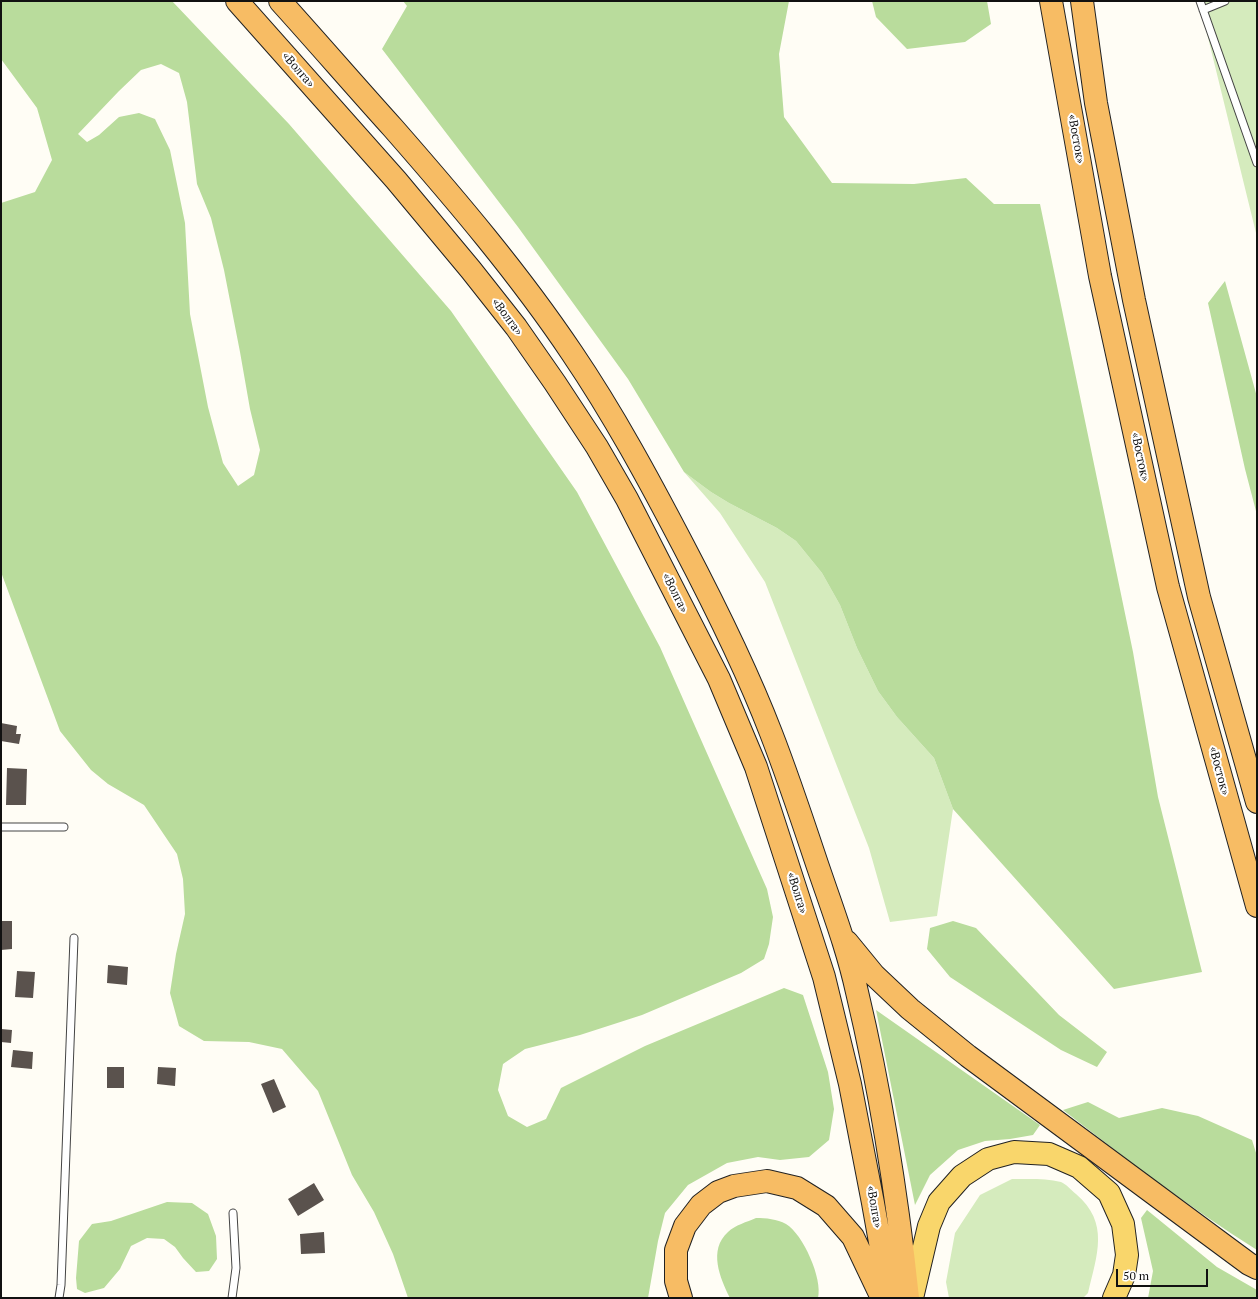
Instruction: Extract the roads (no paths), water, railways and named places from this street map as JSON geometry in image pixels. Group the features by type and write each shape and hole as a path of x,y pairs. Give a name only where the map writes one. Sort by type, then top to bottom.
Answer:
{"highway":[{"name":"«Волга»","path":"237,1 396,180 516,327 597,447 627,499 719,679 756,767 824,977 850,1084 890,1298"},
{"name":"«Волга»","path":"280,1 434,175 476,225 572,352 612,416 657,496 703,583 742,664 770,730 842,936 857,990 875,1076 899,1214 908,1298"},
{"name":"«Восток»","path":"1051,1 1100,276 1168,588 1257,906"},
{"path":"1082,1 1096,103 1135,308 1199,597 1257,802"},
{"path":"842,936 874,975 910,1009 968,1056 1249,1264 1257,1268"},
{"path":"681,1298 676,1281 676,1250 685,1226 701,1205 718,1192 734,1186 767,1181 798,1188 826,1206 853,1237 882,1298"}],"main road":[{"path":"912,1298 929,1226 939,1202 962,1176 988,1159 1014,1152 1049,1154 1079,1167 1109,1193 1122,1224 1127,1255 1124,1275 1114,1298"}],"lane":[{"path":"1200,1 1257,163"},
{"path":"1203,10 1225,1"},
{"path":"1,827 64,826"},
{"path":"59,1298 61,1285 74,938"},
{"path":"232,1298 236,1268 233,1213"}]}
